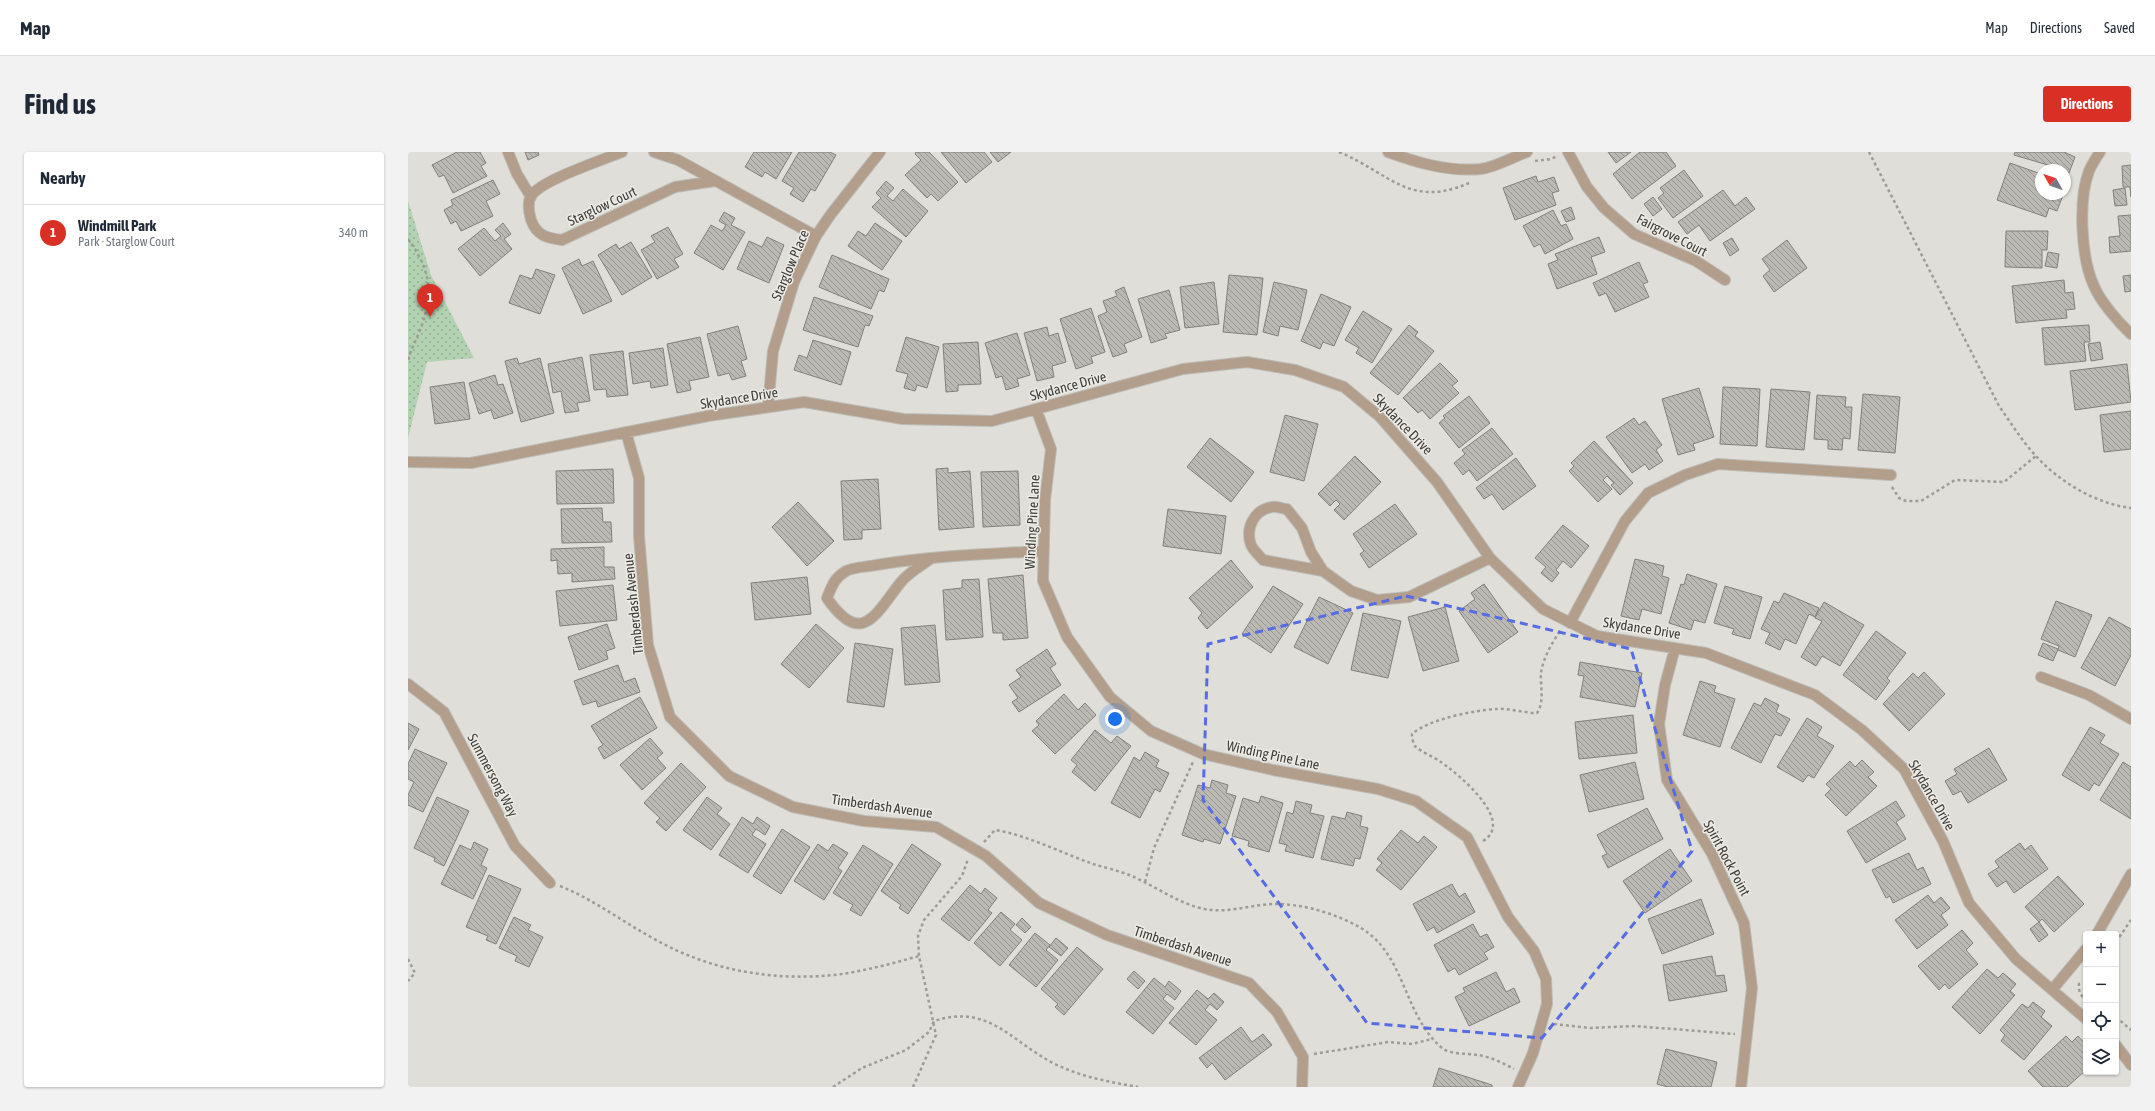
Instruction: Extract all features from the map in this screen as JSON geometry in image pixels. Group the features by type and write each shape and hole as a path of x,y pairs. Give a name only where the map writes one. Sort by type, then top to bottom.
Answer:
{"street":[{"path":"508,152 517,174 531,197 544,185 622,152"},
{"path":"654,152 678,160 816,236"},
{"name":"Starglow Place","path":"768,407 773,351 794,282 816,236 831,214 880,152"},
{"path":"1388,152 1415,162 1447,168 1482,169 1527,152"},
{"name":"Fairgrove Court","path":"1568,152 1587,186 1599,202 1634,234 1696,261 1725,280"},
{"path":"2100,152 2089,172 2084,201 2082,213 2084,248 2094,286 2112,313 2131,334"},
{"name":"Starglow Court","path":"531,197 528,212 534,229 544,237 562,240 675,187 715,181"},
{"name":"Skydance Drive","path":"408,462 471,463 719,414 804,402 902,418 992,421 1182,369 1247,362 1295,370 1344,387 1380,417 1437,482 1490,558 1542,610 1597,636 1706,653 1815,695 1862,730 1904,769 1943,841 1969,903 2016,959 2083,1016"},
{"name":"Winding Pine Lane","path":"1036,409 1051,449 1045,500 1042,581 1067,637 1110,697 1151,731 1198,752 1273,770 1378,789 1416,801 1467,837 1508,917 1534,951 1546,979 1548,1004 1533,1053 1518,1087"},
{"name":"Timberdash Avenue","path":"626,432 639,478 639,536 648,645 670,717 729,776 793,806 864,821 936,827 986,856 1039,902 1107,936 1249,983 1277,1012 1303,1058"},
{"path":"1570,623 1625,522 1648,493 1685,475 1718,464 1891,475"},
{"path":"1323,570 1262,560 1251,546 1248,531 1252,520 1260,512 1273,506 1287,509 1302,528 1311,552 1323,570 1351,591 1377,600 1409,598 1490,558"},
{"path":"930,559 902,581 886,604 870,621 856,624 838,614 827,598 834,580 847,570 930,559 1043,551"},
{"name":"Spirit Rock Point","path":"1675,648 1665,685 1659,724 1667,780 1712,854 1744,923 1752,988 1741,1087"},
{"path":"2041,677 2089,696 2131,719"},
{"name":"Summersong Way","path":"408,684 444,712 515,846 550,883"},
{"path":"2099,931 2131,874"},
{"path":"2052,990 2083,953"},
{"path":"2119,1049 2131,1065"},
{"path":"1302,1087 1303,1058"}],"path":[{"path":"1869,152 1999,406 2036,456 2052,471 2098,499 2115,506 2131,508"},
{"path":"408,239 422,264 430,294 424,319 412,345 408,362"},
{"path":"1891,475 1892,489 1899,498 1906,501 1921,501 1955,480 2004,482 2036,456"},
{"path":"1472,848 1487,839 1494,826 1493,816 1478,795 1456,773 1416,746 1412,734 1416,730 1436,722 1477,712 1498,709 1538,713 1540,709 1542,691 1541,674 1546,657 1560,631 1570,623"},
{"path":"1145,882 1154,848 1198,752"},
{"path":"913,1087 936,1035 919,956 918,936 924,920 962,876 968,860 975,850 995,830 1010,832 1145,882 1201,908 1226,910 1276,904 1312,909 1360,928 1370,934 1390,956 1419,1017 1432,1039 1443,1049 1461,1054 1478,1055 1524,1073"},
{"path":"550,883 592,900 658,942 702,962 734,970 774,976 811,977 843,974 919,956"},
{"path":"2119,938 2131,920"},
{"path":"408,959 415,973 408,981"},
{"path":"2083,984 2078,984 2078,987 2083,997"},
{"path":"934,1021 965,1015 976,1017 1005,1032 1056,1065 1104,1081 1138,1087"},
{"path":"2119,1019 2131,1030"},
{"path":"833,1087 862,1068 906,1050 929,1032 934,1021"},
{"path":"1542,1023 1590,1028 1635,1026 1747,1034"},
{"path":"1303,1058 1339,1049 1388,1042 1412,1044 1432,1039"}],"highlighted area":[{"path":"1406,596 1631,649 1692,851 1542,1038 1367,1023 1203,800 1208,644"}],"green space":[{"path":"408,201 431,275 474,358 427,362 408,438"}],"building":[{"path":"457,152 480,152 486,163 481,166 487,176 453,193 444,175 439,177 432,165"},
{"path":"525,152 538,152 539,155 528,160"},
{"path":"754,152 792,152 776,179 765,172 762,177 745,167"},
{"path":"799,152 830,152 836,155 815,191 811,189 803,202 790,194 794,188 782,181"},
{"path":"916,152 929,152 958,182 938,201 931,194 927,198 905,175 921,160 915,154"},
{"path":"941,152 984,152 992,162 966,183"},
{"path":"990,152 1011,152 998,162"},
{"path":"1608,152 1631,152 1616,163"},
{"path":"1640,152 1666,152 1676,166 1632,199 1613,174"},
{"path":"2015,152 2064,152 2075,157 2071,168 2071,164 2045,164 2014,155"},
{"path":"2010,163 2035,172 2035,200 2061,200 2057,211 2049,208 2046,217 1997,200"},
{"path":"2131,165 2131,197 2130,187 2123,187 2122,166"},
{"path":"1684,170 1703,196 1673,218 1658,198 1664,193 1660,188"},
{"path":"1536,176 1538,182 1554,177 1559,191 1552,193 1556,205 1515,220 1503,188"},
{"path":"493,180 500,194 486,201 493,216 461,231 456,221 451,224 444,210 453,205 451,200"},
{"path":"886,181 894,188 887,196 893,201 903,189 928,211 906,237 872,207 881,198 876,193"},
{"path":"2125,188 2127,205 2115,206 2113,190"},
{"path":"1723,190 1735,206 1746,197 1755,209 1710,241 1699,225 1687,234 1678,222"},
{"path":"1653,197 1662,209 1653,216 1644,204"},
{"path":"1571,207 1575,219 1566,222 1561,211"},
{"path":"1553,210 1561,226 1566,224 1573,239 1545,254 1540,244 1534,247 1523,226"},
{"path":"724,212 735,218 731,225 745,232 723,270 694,253 711,225 722,231 726,225 719,221"},
{"path":"2131,215 2131,251 2110,253 2109,237 2120,236 2118,216"},
{"path":"503,223 511,234 504,239 512,249 480,276 458,249 484,228 495,241 501,236 495,230"},
{"path":"875,223 902,241 882,270 848,246 858,231 866,236"},
{"path":"668,227 683,254 674,259 679,267 657,279 641,250 655,242 651,236"},
{"path":"2006,231 2048,231 2047,250 2042,250 2042,268 2005,267"},
{"path":"767,237 784,245 769,283 737,269 749,241 762,247"},
{"path":"1599,237 1605,252 1591,257 1597,274 1557,289 1548,264 1558,260 1555,254"},
{"path":"1732,238 1739,250 1730,256 1723,243"},
{"path":"1787,240 1807,268 1774,292 1763,276 1770,270 1762,259"},
{"path":"631,242 652,277 622,295 598,255 616,244 619,249"},
{"path":"2048,252 2059,254 2057,268 2045,266"},
{"path":"832,255 889,279 884,292 879,290 871,309 819,287"},
{"path":"579,259 582,266 593,261 612,301 583,314 562,268"},
{"path":"1639,262 1648,282 1643,284 1649,297 1615,312 1606,293 1599,296 1593,283"},
{"path":"536,269 555,275 540,314 509,303 520,275 532,279"},
{"path":"1229,275 1263,278 1257,335 1223,332"},
{"path":"2131,275 2131,291 2125,292 2123,276"},
{"path":"2064,280 2065,293 2073,292 2075,309 2066,310 2067,318 2016,323 2012,286"},
{"path":"1214,282 1219,324 1185,328 1180,287"},
{"path":"1274,282 1307,290 1298,330 1280,326 1278,336 1263,332"},
{"path":"1124,287 1142,337 1124,344 1127,352 1113,357 1098,316 1107,312 1103,301 1117,296 1115,291"},
{"path":"1169,290 1180,330 1165,334 1167,338 1151,343 1138,299"},
{"path":"1321,294 1351,307 1334,346 1323,342 1320,349 1301,341"},
{"path":"814,297 873,316 869,326 865,325 858,347 803,330"},
{"path":"1091,308 1105,352 1091,357 1093,363 1076,369 1060,319"},
{"path":"1363,311 1392,329 1372,363 1356,353 1359,348 1345,340"},
{"path":"1409,325 1418,332 1415,336 1434,351 1398,395 1370,373"},
{"path":"2089,325 2090,342 2084,342 2086,361 2045,365 2042,328"},
{"path":"738,326 747,359 741,361 746,376 732,380 729,373 718,376 707,334"},
{"path":"1047,327 1049,336 1058,333 1066,362 1052,366 1054,377 1037,381 1024,333"},
{"path":"1017,333 1030,375 1017,379 1019,386 1006,390 1002,376 996,378 985,343"},
{"path":"700,337 709,377 689,381 691,390 677,393 667,344"},
{"path":"906,337 939,347 927,388 917,385 915,391 904,388 908,374 896,371"},
{"path":"813,340 851,352 841,385 794,370 799,355 807,358"},
{"path":"978,342 981,384 958,385 958,391 946,392 943,344"},
{"path":"2100,342 2103,359 2091,361 2088,344"},
{"path":"663,348 668,385 651,388 650,381 633,384 629,353"},
{"path":"623,351 628,395 607,397 606,389 594,390 590,355"},
{"path":"582,357 590,401 577,403 579,411 565,413 561,391 553,393 548,364"},
{"path":"517,358 519,364 540,358 554,413 521,422 505,361"},
{"path":"1440,363 1458,381 1452,386 1459,393 1430,419 1422,410 1418,413 1403,398"},
{"path":"2127,364 2131,402 2075,410 2070,371"},
{"path":"495,375 498,385 503,384 513,413 494,419 491,410 479,414 469,383"},
{"path":"464,382 470,419 435,424 430,387"},
{"path":"1723,387 1760,389 1757,446 1720,444"},
{"path":"1699,388 1714,437 1693,444 1695,450 1678,455 1662,399"},
{"path":"1771,389 1810,392 1804,450 1766,447"},
{"path":"1863,394 1900,397 1895,453 1858,450"},
{"path":"1817,395 1846,397 1845,407 1852,407 1850,439 1843,438 1842,450 1828,449 1828,440 1814,439"},
{"path":"1469,396 1490,423 1459,448 1439,423 1445,418 1443,416"},
{"path":"2131,411 2131,449 2104,452 2100,415"},
{"path":"1285,415 1318,424 1304,481 1270,472"},
{"path":"1634,418 1639,425 1645,421 1662,445 1656,450 1663,461 1649,470 1645,464 1632,473 1606,437"},
{"path":"1492,428 1513,454 1477,481 1469,470 1463,475 1454,463 1465,454 1462,450"},
{"path":"1210,438 1254,472 1231,502 1187,467"},
{"path":"1594,441 1633,483 1620,495 1611,485 1614,483 1607,476 1603,480 1612,489 1598,502 1569,471 1574,466 1571,463"},
{"path":"1355,456 1381,482 1344,520 1334,510 1340,504 1336,500 1330,506 1318,494"},
{"path":"1516,458 1536,486 1503,510 1492,494 1484,499 1476,488"},
{"path":"948,468 948,473 970,471 974,527 939,530 936,469"},
{"path":"613,469 614,503 557,504 556,471"},
{"path":"1018,471 1020,525 983,527 981,472"},
{"path":"878,479 881,529 862,530 862,539 844,540 841,481"},
{"path":"798,502 834,541 807,566 772,527"},
{"path":"1395,504 1417,534 1369,568 1360,554 1364,551 1353,534"},
{"path":"602,508 603,522 611,522 612,542 562,543 561,509"},
{"path":"1168,509 1226,516 1221,554 1163,546"},
{"path":"1563,525 1589,546 1571,568 1563,561 1556,570 1559,573 1552,582 1541,573 1546,567 1535,558"},
{"path":"604,547 604,567 614,567 615,579 572,582 572,573 558,574 557,560 551,561 551,549"},
{"path":"1635,559 1664,566 1662,576 1669,578 1661,614 1642,609 1639,620 1621,616"},
{"path":"1231,560 1253,587 1207,629 1198,618 1202,613 1189,598"},
{"path":"1687,574 1717,584 1705,623 1694,620 1691,630 1669,623 1681,584 1684,585"},
{"path":"1023,575 1028,638 1003,640 1003,633 993,633 988,579"},
{"path":"807,577 811,614 755,620 751,583"},
{"path":"979,579 983,637 946,640 943,590 962,588 962,580"},
{"path":"1484,584 1518,632 1488,653 1459,611 1475,599 1471,593"},
{"path":"613,585 617,620 560,626 556,591"},
{"path":"1273,586 1303,604 1271,653 1242,634"},
{"path":"1725,586 1762,597 1750,639 1732,634 1734,629 1714,623"},
{"path":"1784,593 1819,608 1815,617 1809,614 1796,644 1785,639 1780,650 1765,643 1770,633 1761,629 1774,601 1779,603"},
{"path":"1319,597 1353,613 1328,664 1294,647"},
{"path":"2056,601 2092,615 2075,657 2058,650 2059,646 2041,639"},
{"path":"1824,602 1864,625 1840,666 1822,656 1816,666 1801,657 1822,621 1815,618"},
{"path":"1445,607 1459,661 1423,671 1408,617"},
{"path":"1363,613 1401,621 1388,678 1351,670"},
{"path":"2109,617 2131,629 2131,655 2115,686 2081,668"},
{"path":"607,624 615,648 606,651 608,659 579,670 568,637"},
{"path":"816,624 844,648 809,688 781,664"},
{"path":"935,625 940,682 905,685 901,628"},
{"path":"1876,631 1906,653 1887,678 1890,681 1876,700 1843,675"},
{"path":"855,643 893,649 884,707 847,702"},
{"path":"2043,643 2058,649 2053,661 2038,655"},
{"path":"1047,649 1056,664 1050,668 1061,685 1019,712 1012,702 1018,698 1009,685 1021,677 1016,670"},
{"path":"1580,662 1642,673 1635,707 1580,697 1584,676 1578,675"},
{"path":"618,665 624,682 635,678 640,692 598,707 596,701 583,705 574,681"},
{"path":"1924,672 1945,694 1909,731 1883,704 1913,673 1918,678"},
{"path":"1700,681 1716,686 1714,692 1735,699 1720,747 1683,735"},
{"path":"1064,694 1078,710 1085,703 1096,715 1055,754 1032,731 1039,725 1036,721"},
{"path":"640,697 657,728 604,759 598,748 603,745 591,726"},
{"path":"1765,698 1779,705 1776,712 1790,719 1781,736 1775,734 1761,763 1731,748 1754,703 1761,706"},
{"path":"1633,715 1637,753 1579,759 1575,722"},
{"path":"1807,718 1822,727 1817,736 1834,746 1814,778 1808,775 1803,782 1777,767"},
{"path":"408,723 419,729 408,750"},
{"path":"2090,727 2105,735 2100,743 2119,754 2099,786 2094,783 2089,791 2062,775"},
{"path":"1095,730 1111,743 1117,736 1131,746 1095,791 1072,772 1077,765 1071,760"},
{"path":"650,738 663,753 657,758 666,768 642,790 620,765"},
{"path":"1989,748 2007,780 1968,803 1961,791 1953,795 1945,781 1957,774 1954,769"},
{"path":"415,749 447,763 423,812 408,805 408,795 414,782 408,779 408,764"},
{"path":"1145,752 1159,760 1156,767 1169,773 1160,792 1155,789 1140,818 1111,803 1134,757 1140,761"},
{"path":"1862,760 1874,772 1868,777 1877,786 1846,816 1825,795 1831,789 1826,784 1850,761 1855,767"},
{"path":"1635,762 1644,799 1589,812 1580,775"},
{"path":"2123,762 2131,767 2131,819 2100,800"},
{"path":"681,763 706,787 666,831 656,822 660,818 644,803"},
{"path":"1212,780 1228,785 1226,793 1236,796 1220,844 1204,839 1203,842 1182,835 1198,785 1210,788"},
{"path":"1261,796 1283,803 1269,852 1248,846 1249,841 1232,836 1243,798 1259,803"},
{"path":"437,797 469,811 444,866 434,861 435,858 414,848"},
{"path":"707,797 722,808 717,814 730,824 711,850 683,830"},
{"path":"1296,801 1312,805 1310,813 1324,816 1313,858 1285,851 1287,845 1279,843 1287,812 1293,814"},
{"path":"1896,801 1905,816 1896,822 1906,839 1866,863 1847,831"},
{"path":"1647,808 1663,839 1608,868 1602,856 1607,854 1597,835"},
{"path":"1347,812 1362,816 1360,826 1368,828 1360,859 1355,858 1353,866 1321,859 1332,816 1345,819"},
{"path":"742,817 753,824 757,817 770,826 765,835 756,829 752,835 766,844 748,873 719,855"},
{"path":"782,829 810,847 781,894 753,876"},
{"path":"1401,830 1418,843 1424,836 1437,847 1401,890 1376,870 1382,863 1377,859"},
{"path":"474,842 488,849 481,865 487,868 473,899 441,884 460,845 471,850"},
{"path":"2020,843 2025,850 2031,845 2048,869 2014,893 2006,881 1997,887 1988,874 1999,867 1995,861"},
{"path":"818,844 828,851 833,844 848,853 838,868 842,871 824,900 794,881"},
{"path":"912,844 941,864 908,914 899,908 901,905 881,891"},
{"path":"863,845 893,864 861,916 850,910 853,905 833,893"},
{"path":"1670,849 1692,881 1645,913 1623,881"},
{"path":"1909,853 1917,870 1923,867 1931,884 1893,903 1890,896 1886,898 1872,870"},
{"path":"489,875 521,889 496,944 486,940 488,936 466,927"},
{"path":"2058,876 2084,904 2054,932 2042,919 2039,922 2025,907"},
{"path":"1452,884 1459,897 1465,893 1475,912 1437,933 1434,927 1427,931 1413,904"},
{"path":"970,885 981,894 985,888 997,898 988,910 992,913 969,941 941,919"},
{"path":"1928,895 1934,903 1941,897 1950,908 1941,915 1948,925 1917,949 1895,920"},
{"path":"1701,899 1714,934 1662,954 1648,919"},
{"path":"1001,912 1015,924 1010,930 1022,940 1000,966 974,943"},
{"path":"514,917 531,925 528,930 543,937 529,967 515,961 517,956 499,948"},
{"path":"1022,918 1031,927 1025,933 1016,925"},
{"path":"2039,922 2048,935 2039,942 2030,929"},
{"path":"1473,924 1480,937 1487,934 1494,947 1484,953 1488,959 1459,975 1455,968 1448,972 1434,945"},
{"path":"1962,930 1973,943 1966,950 1978,964 1949,989 1945,984 1939,990 1918,966"},
{"path":"1035,933 1050,945 1046,950 1058,960 1036,987 1009,965"},
{"path":"1056,938 1068,948 1061,956 1049,947"},
{"path":"1077,947 1103,969 1064,1015 1055,1007 1058,1004 1041,989"},
{"path":"1712,956 1716,976 1724,975 1727,991 1669,1001 1663,965"},
{"path":"1987,969 1998,978 2003,973 2016,984 2010,991 2015,995 1980,1034 1952,1007"},
{"path":"1134,971 1145,981 1138,989 1127,979"},
{"path":"1496,972 1506,992 1514,988 1520,1002 1469,1026 1455,997 1465,992 1463,988"},
{"path":"1154,978 1165,987 1169,981 1181,991 1175,1000 1167,994 1163,999 1174,1008 1153,1034 1126,1012"},
{"path":"1197,990 1208,999 1214,993 1224,1002 1217,1010 1210,1004 1205,1010 1217,1020 1196,1045 1169,1023"},
{"path":"2033,1002 2045,1011 2041,1017 2052,1026 2024,1060 2001,1041 2005,1035 2000,1030 2022,1004 2028,1008"},
{"path":"1241,1027 1252,1042 1263,1034 1272,1045 1225,1080 1212,1063 1207,1068 1199,1058"},
{"path":"2066,1036 2072,1042 2078,1036 2083,1042 2083,1073 2067,1087 2043,1087 2028,1071"},
{"path":"1666,1049 1717,1062 1711,1087 1668,1087 1657,1084"},
{"path":"1439,1068 1492,1085 1492,1087 1433,1087"}],"place":[{"name":"Windmill Park","path":"430,317"}]}
